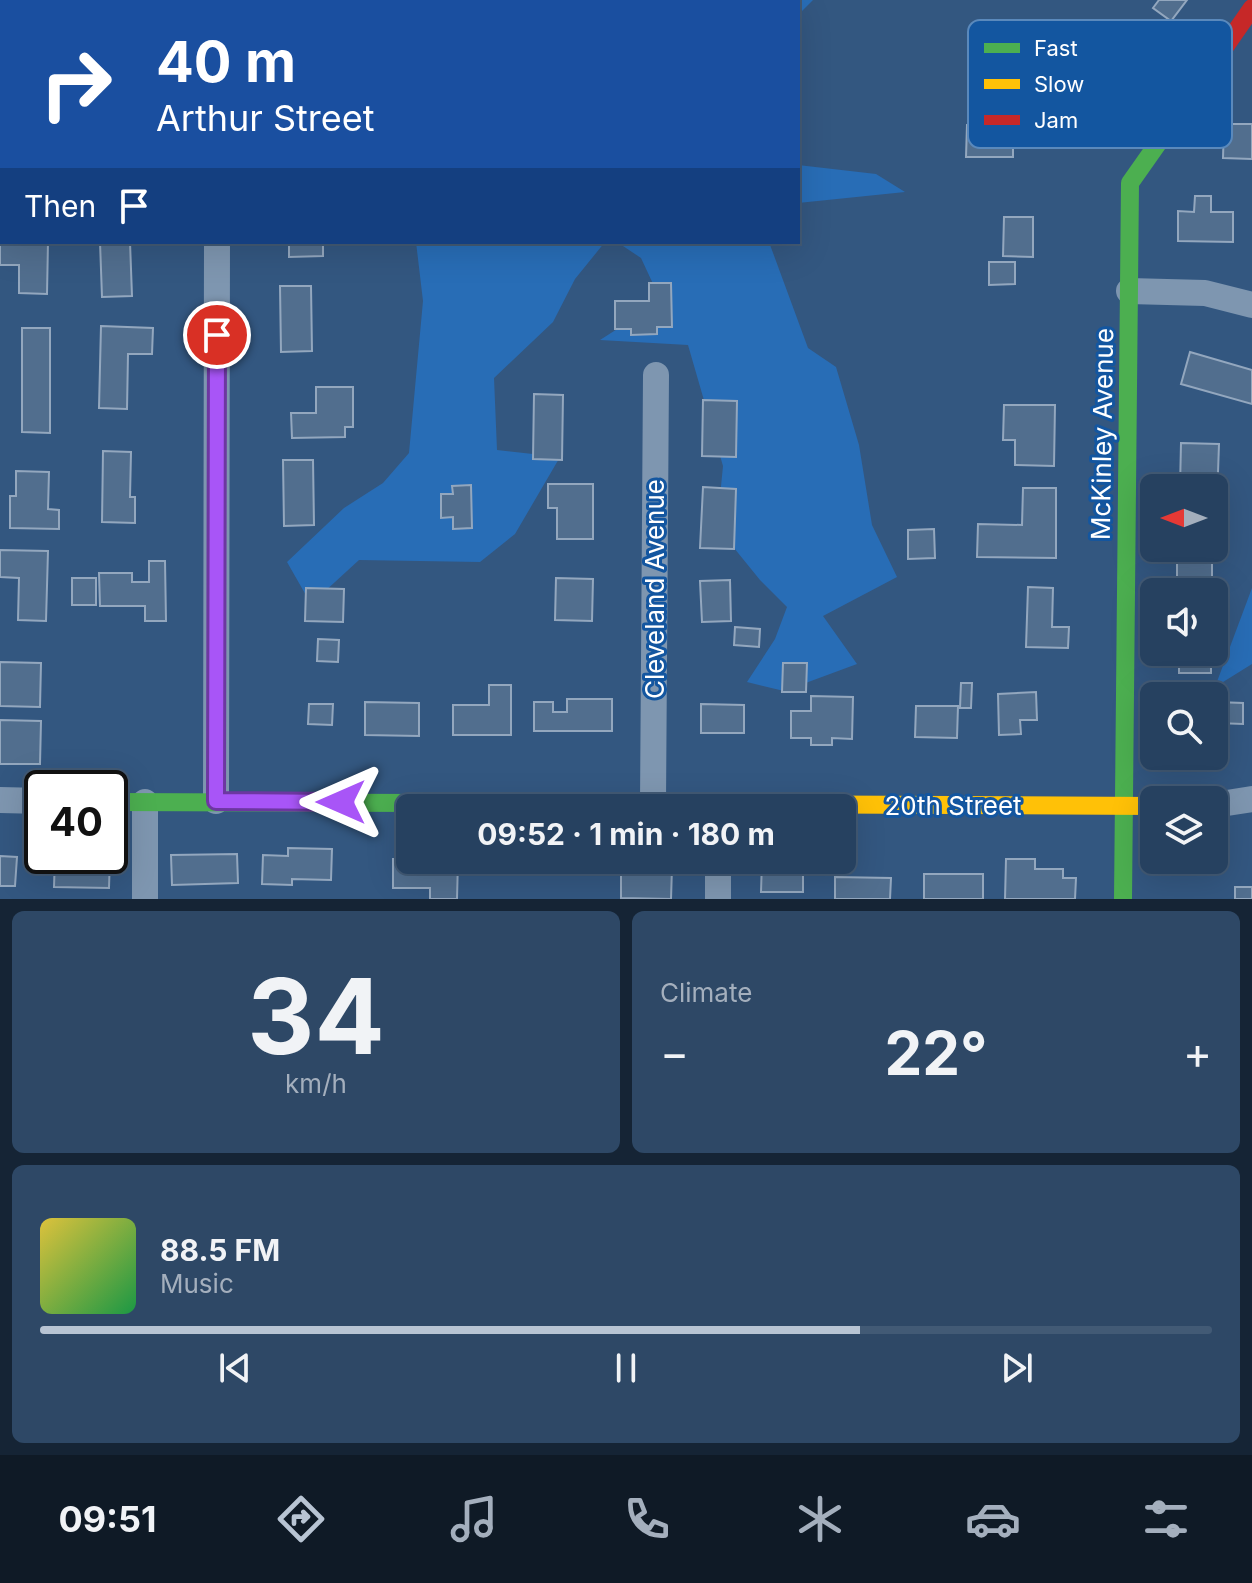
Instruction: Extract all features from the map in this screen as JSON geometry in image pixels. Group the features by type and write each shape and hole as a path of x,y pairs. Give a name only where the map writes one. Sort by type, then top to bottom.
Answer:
{"street":[{"name":"McKinley Avenue","path":"1232,37 1252,8"},
{"name":"McKinley Avenue","path":"1123,899 1130,183 1154,148"},
{"path":"216,801 217,244"},
{"path":"1129,291 1205,293 1252,305"},
{"name":"Cleveland Avenue","path":"653,794 656,375"},
{"path":"1228,803 1252,799"},
{"path":"0,800 24,801"},
{"name":"20th Street","path":"128,802 396,802"},
{"path":"145,802 145,899"},
{"name":"20th Street","path":"856,806 1140,806"},
{"path":"718,874 718,899"}],"shaded area":[{"path":"800,0 813,0 800,13"},
{"path":"800,165 876,174 905,192 800,203"},
{"path":"416,244 603,244 575,279 553,322 494,378 497,450 560,457 515,534 480,562 359,560 311,604 287,562 344,508 383,483 409,453 423,301"},
{"path":"620,244 770,244 808,348 836,367 859,445 872,525 897,577 823,616 857,664 784,691 747,682 775,639 787,607 760,580 717,527 723,466 688,345 600,340 661,301 641,258"},
{"path":"1252,588 1252,664 1223,682 1217,682 1223,666 1228,666 1228,652"}],"building":[{"path":"1159,0 1187,0 1172,20 1153,8"},
{"path":"1232,124 1252,124 1252,159 1223,158 1223,148 1232,148"},
{"path":"967,125 968,148 1013,148 1013,157 966,157"},
{"path":"1195,196 1211,196 1211,212 1233,212 1233,242 1178,241 1178,211 1194,212"},
{"path":"1004,217 1033,217 1033,257 1003,256"},
{"path":"0,244 48,244 47,294 19,293 19,265 0,265"},
{"path":"100,244 130,244 132,296 102,297"},
{"path":"289,244 323,244 323,256 289,257"},
{"path":"989,262 1015,262 1015,284 989,285"},
{"path":"649,283 671,283 672,327 657,327 657,334 631,335 631,329 615,329 615,301 649,301"},
{"path":"280,286 311,286 312,351 281,352"},
{"path":"101,326 153,328 152,354 128,354 127,409 99,408"},
{"path":"22,328 50,328 50,433 22,432"},
{"path":"1190,352 1252,370 1252,404 1181,384"},
{"path":"316,387 353,387 353,427 345,427 345,437 292,438 291,413 316,413"},
{"path":"534,394 563,395 562,460 533,459"},
{"path":"703,400 737,401 736,457 702,456"},
{"path":"1004,405 1055,405 1054,466 1015,465 1015,440 1003,440"},
{"path":"1181,443 1219,444 1218,474 1180,474"},
{"path":"103,451 131,452 130,497 135,497 135,523 102,522"},
{"path":"283,460 313,460 314,525 284,526"},
{"path":"16,471 49,472 48,509 59,510 59,529 10,528 10,496 16,496"},
{"path":"548,484 593,484 593,539 557,539 557,508 548,508"},
{"path":"471,485 472,528 453,529 453,517 441,518 441,494 453,494 452,486"},
{"path":"703,487 736,489 734,549 700,548"},
{"path":"1023,488 1056,488 1056,558 977,557 978,524 1022,525"},
{"path":"934,529 935,558 908,559 908,530"},
{"path":"0,550 48,551 46,621 18,620 19,578 0,577"},
{"path":"149,561 165,561 166,621 145,621 145,606 100,606 99,573 132,573 132,582 149,582"},
{"path":"1177,562 1212,562 1212,578 1177,578"},
{"path":"72,578 96,578 96,605 72,605"},
{"path":"556,578 593,579 592,621 555,620"},
{"path":"730,580 731,621 702,622 700,581"},
{"path":"1028,587 1053,588 1052,627 1069,627 1068,648 1026,647"},
{"path":"306,588 344,589 343,622 305,621"},
{"path":"735,627 760,629 759,647 734,645"},
{"path":"318,639 339,640 338,662 317,661"},
{"path":"0,662 41,663 40,707 0,706"},
{"path":"783,663 807,663 806,692 782,692"},
{"path":"1179,666 1211,666 1211,673 1179,673"},
{"path":"961,683 972,683 971,708 960,708"},
{"path":"489,685 511,685 511,735 453,735 453,705 489,705"},
{"path":"1036,692 1037,720 1020,720 1021,734 999,735 998,694"},
{"path":"811,696 853,697 852,739 832,738 832,745 811,745 811,738 791,738 791,711 811,711"},
{"path":"567,699 612,699 612,731 534,731 534,702 553,702 553,712 567,712"},
{"path":"365,702 419,703 419,736 365,735"},
{"path":"1228,702 1243,703 1243,724 1228,723"},
{"path":"309,704 333,704 332,725 308,724"},
{"path":"701,704 744,705 744,733 701,733"},
{"path":"916,706 958,706 957,738 915,737"},
{"path":"0,720 41,721 40,764 0,764"},
{"path":"288,848 332,849 331,880 292,879 292,885 262,884 263,855 288,856"},
{"path":"237,854 238,883 172,885 171,855"},
{"path":"0,856 17,857 15,886 0,886"},
{"path":"393,859 396,859 396,874 458,874 457,899 430,899 430,888 393,888"},
{"path":"1006,859 1035,859 1035,869 1063,869 1063,878 1076,878 1075,899 1005,899"},
{"path":"54,874 109,874 109,888 54,887"},
{"path":"621,874 672,874 671,899 621,898"},
{"path":"762,874 803,874 803,892 761,892"},
{"path":"924,874 983,874 983,899 924,899"},
{"path":"835,877 891,878 890,899 835,899"},
{"path":"1235,887 1252,887 1252,899 1235,899"}],"traffic: fast":[{"path":"1123,899 1130,183 1155,148"},
{"path":"128,802 396,803"}],"traffic: slow":[{"path":"856,805 1140,806"}],"traffic: jam":[{"path":"1232,37 1252,8"}],"route":[{"path":"217,335 216,801 341,802"}]}
